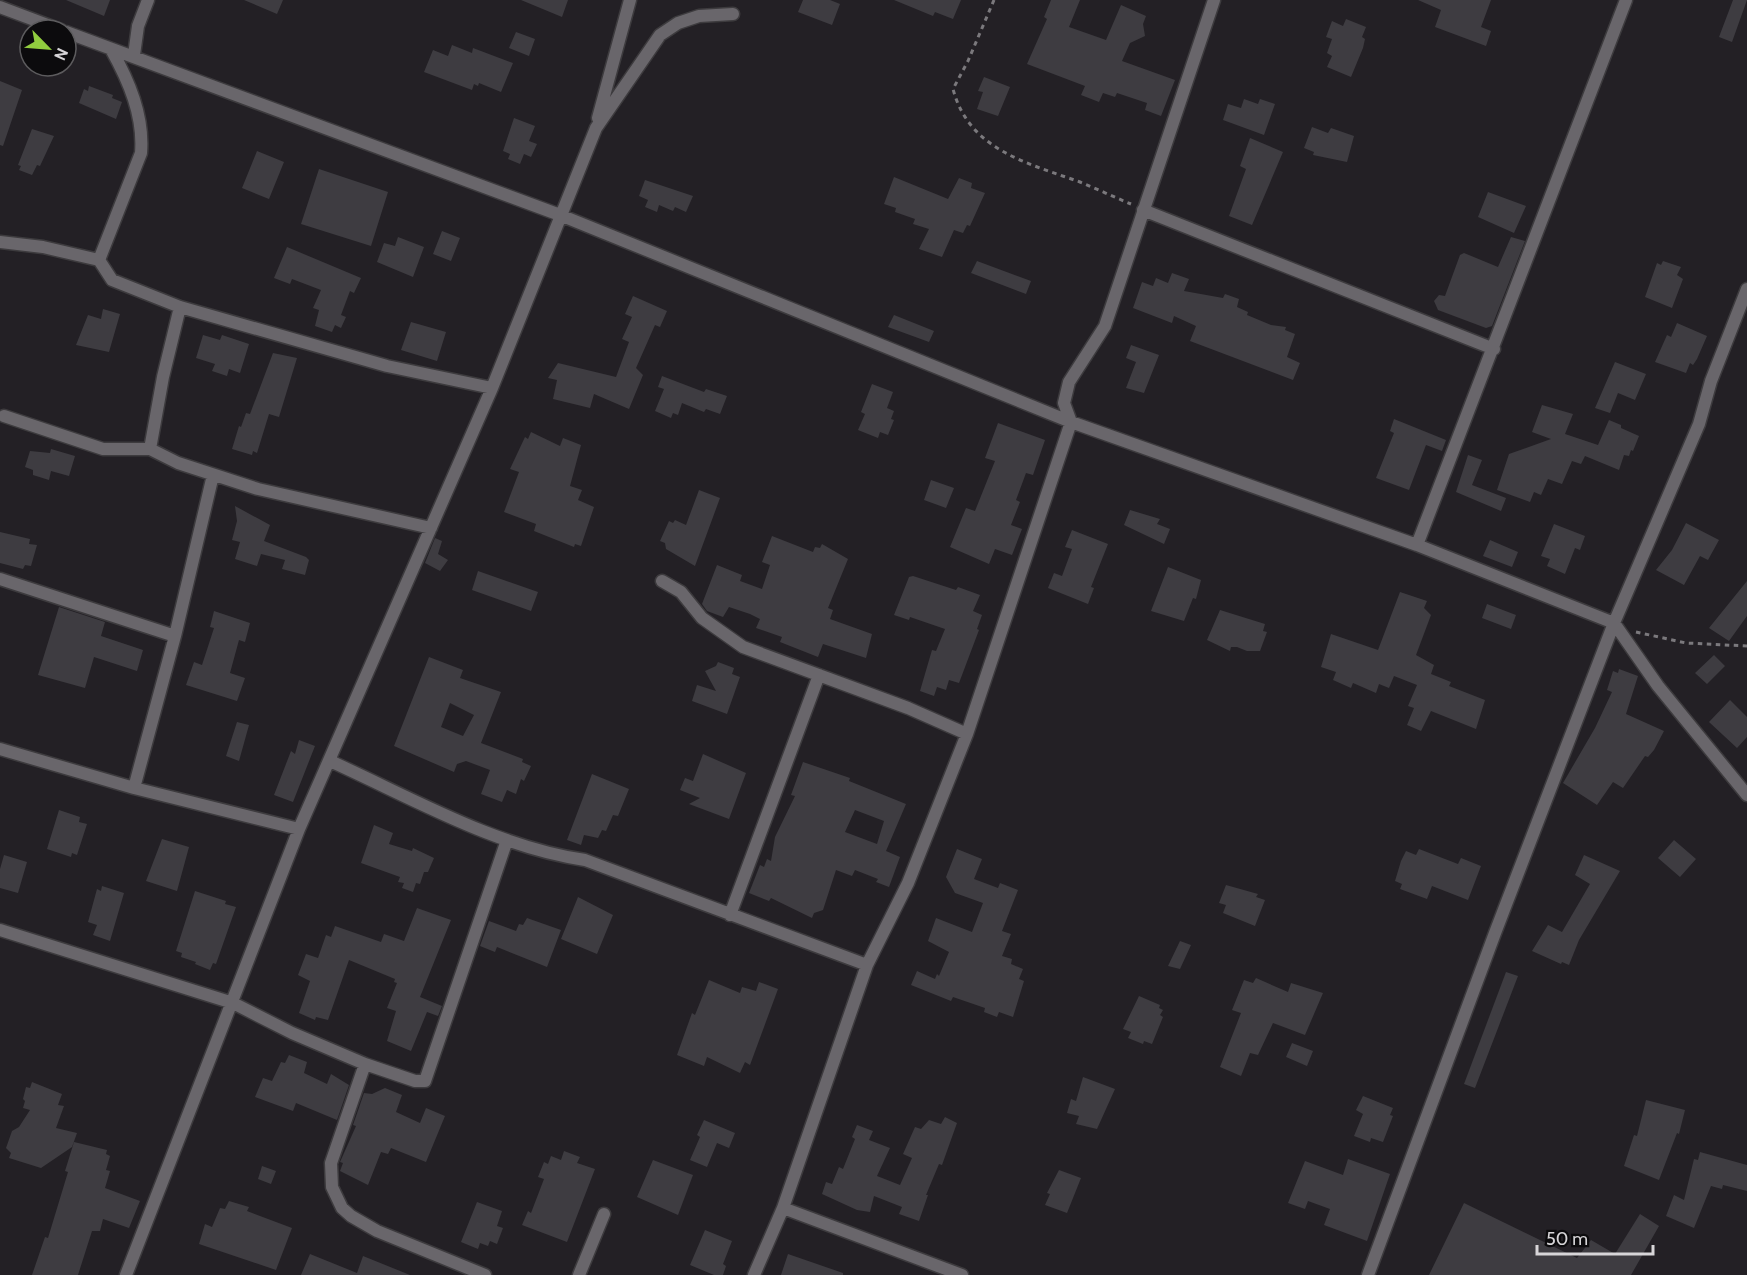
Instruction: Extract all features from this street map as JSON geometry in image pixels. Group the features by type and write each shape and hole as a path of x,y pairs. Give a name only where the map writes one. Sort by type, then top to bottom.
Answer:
{"street":[{"path":"134,55 138,26 148,0"},
{"path":"126,1275 299,829 492,388 596,128 630,0"},
{"path":"754,1275 783,1208 867,965 908,883 967,734 1071,422 1064,403 1069,382 1105,326 1214,0"},
{"path":"1417,545 1626,0"},
{"path":"0,7 29,18"},
{"path":"596,128 660,35 678,23 699,16 733,14"},
{"path":"78,37 134,55 560,215 1071,422 1417,545 1614,623 1658,686 1747,795"},
{"path":"99,260 141,153 143,137 129,80 111,49"},
{"path":"1143,210 1494,349"},
{"path":"0,242 43,247 99,260 112,280 180,308 387,366 492,388"},
{"path":"1368,1275 1614,623 1699,424 1711,381 1747,289"},
{"path":"150,449 163,377 180,308"},
{"path":"4,416 103,449 150,449 213,476 258,489 431,528"},
{"path":"134,788 175,636 213,476"},
{"path":"0,579 175,636"},
{"path":"662,581 681,592 702,618 743,647 967,734"},
{"path":"730,915 819,675"},
{"path":"0,749 134,788 299,829"},
{"path":"330,761 507,840 554,855 585,860 867,965"},
{"path":"0,930 233,1003 292,1033 365,1064 415,1082 425,1081 507,840"},
{"path":"365,1064 331,1163 332,1187 342,1208 351,1216 377,1230 485,1275"},
{"path":"783,1208 962,1275"},
{"path":"579,1275 604,1215"}],"path":[{"path":"994,0 982,31 953,89 958,107 972,127 1001,152 1143,210"},
{"path":"1614,623 1662,640 1747,646"}],"building":[{"path":"66,0 110,0 104,16"},
{"path":"244,0 283,0 277,14"},
{"path":"521,0 568,0 562,17"},
{"path":"803,0 830,0 840,4 832,25 798,12"},
{"path":"894,0 961,0 953,19 935,12 933,16"},
{"path":"1051,0 1080,0 1069,27 1106,40 1121,5 1146,16 1143,24 1145,36 1130,43 1122,61 1175,80 1161,116 1145,110 1147,103 1117,93 1115,97 1103,93 1099,102 1081,95 1085,86 1027,64 1047,19 1044,17"},
{"path":"1418,0 1491,0 1481,27 1491,31 1486,46 1435,27 1441,10"},
{"path":"1733,0 1747,0 1732,42 1719,37"},
{"path":"1346,19 1366,27 1362,37 1365,39 1363,48 1351,77 1327,67 1332,56 1327,53 1332,39 1326,37 1332,21 1343,26"},
{"path":"516,32 535,39 529,56 509,48"},
{"path":"452,45 472,53 473,48 513,63 501,92 479,83 478,86 474,84 472,90 424,72 433,50 448,56"},
{"path":"984,77 1010,87 998,116 977,109 983,92 978,91"},
{"path":"0,81 22,90 3,146 0,145"},
{"path":"89,86 113,95 112,98 122,102 116,119 79,103 84,89 88,91"},
{"path":"1244,99 1258,104 1260,99 1275,104 1264,135 1223,120 1228,104 1241,108"},
{"path":"514,118 535,126 529,141 537,144 531,157 524,154 520,164 508,159 510,154 503,151"},
{"path":"1312,127 1328,133 1331,128 1354,136 1347,162 1313,155 1314,152 1304,148"},
{"path":"32,129 54,136 40,166 37,165 32,175 19,170 21,166 18,165"},
{"path":"1250,138 1283,152 1252,225 1229,216 1246,169 1240,166"},
{"path":"257,151 284,162 269,199 242,188"},
{"path":"319,169 388,192 371,246 301,224"},
{"path":"894,177 948,199 959,178 972,183 971,188 985,193 970,226 967,225 963,233 954,230 942,257 919,249 929,229 913,224 915,219 895,212 896,208 884,204"},
{"path":"645,180 693,196 686,212 675,207 673,211 659,205 657,212 645,207 648,200 639,196"},
{"path":"1488,192 1526,206 1514,233 1478,217"},
{"path":"442,231 460,238 451,261 433,254"},
{"path":"398,237 424,247 413,277 377,262 384,243 395,246"},
{"path":"1511,237 1525,241 1492,326 1486,328 1438,310 1434,301 1439,295 1445,296 1460,255 1464,253 1498,267"},
{"path":"287,247 361,278 354,293 350,291 341,315 346,317 341,328 335,325 332,332 315,326 319,310 313,308 321,290 292,279 290,284 274,278"},
{"path":"977,261 1031,281 1026,294 971,273"},
{"path":"1663,261 1681,267 1677,275 1683,279 1672,308 1645,297 1657,263 1661,265"},
{"path":"1172,273 1189,279 1184,291 1223,298 1225,294 1239,299 1237,307 1248,312 1247,315 1271,325 1286,327 1285,330 1295,334 1287,357 1300,363 1293,380 1190,341 1196,326 1174,316 1172,323 1133,308 1142,282 1153,286 1156,278 1168,283"},
{"path":"633,296 667,311 660,327 655,325 636,368 643,375 629,409 594,394 590,408 553,399 557,380 548,378 558,363 616,377 629,342 622,339 632,317 625,314"},
{"path":"103,309 120,314 109,352 76,345 88,315 101,319"},
{"path":"894,315 934,331 929,342 888,327"},
{"path":"411,322 446,332 437,361 401,350"},
{"path":"1677,323 1707,336 1697,359 1693,365 1690,363 1686,373 1655,362 1667,335 1671,337"},
{"path":"203,335 220,340 222,335 249,344 240,373 229,369 227,376 212,371 215,364 196,358"},
{"path":"1131,345 1159,355 1144,393 1126,388 1136,362 1126,358"},
{"path":"273,353 297,358 279,417 269,414 257,453 253,451 252,455 232,449 239,426 241,427 246,413 250,414"},
{"path":"1615,362 1646,374 1635,400 1618,393 1610,413 1595,408"},
{"path":"662,376 704,392 706,389 727,396 720,414 706,409 704,412 682,403 678,415 673,413 671,418 655,411 664,389 658,387"},
{"path":"872,384 893,392 887,408 894,411 891,419 894,420 888,435 880,432 878,438 858,430 865,414 861,412"},
{"path":"1542,405 1573,414 1565,434 1598,445 1609,420 1621,425 1621,428 1639,436 1633,451 1631,450 1629,456 1624,455 1619,470 1585,456 1581,464 1572,461 1562,484 1548,479 1541,495 1534,492 1530,502 1497,490 1509,454 1551,439 1532,432"},
{"path":"1394,419 1446,440 1442,451 1426,445 1409,490 1376,478 1394,433 1390,431"},
{"path":"998,423 1045,440 1033,475 1026,473 1016,500 1020,502 1011,525 1022,529 1012,555 995,549 989,564 950,547 966,508 975,511 995,461 985,458"},
{"path":"531,432 560,446 563,438 581,445 570,486 582,490 578,500 594,507 581,546 575,544 574,547 534,531 536,524 504,512 519,472 510,469 525,437 528,439"},
{"path":"51,449 75,456 69,476 51,471 49,480 33,475 33,470 25,467 30,451 50,453"},
{"path":"1468,455 1482,460 1472,485 1506,498 1501,511 1456,492"},
{"path":"931,480 954,488 946,508 924,500"},
{"path":"699,490 720,498 695,566 666,549 665,543 660,541 669,521 673,523 675,520 686,525"},
{"path":"235,506 270,525 264,541 306,557 309,560 305,575 282,569 285,560 261,554 257,566 235,559 240,542 232,540 237,521"},
{"path":"1130,510 1160,519 1157,524 1170,529 1164,544 1124,525"},
{"path":"1686,523 1719,540 1708,560 1700,556 1684,585 1656,570 1672,550"},
{"path":"1554,524 1585,536 1580,550 1575,548 1565,574 1547,566 1550,559 1541,556"},
{"path":"1072,530 1108,544 1091,587 1094,588 1088,604 1048,588 1054,573 1062,576 1072,549 1065,547"},
{"path":"0,532 30,539 29,544 37,545 31,566 25,565 23,569 0,563"},
{"path":"772,536 813,552 815,547 820,548 822,544 848,559 828,608 833,610 830,619 872,634 866,658 823,644 818,657 780,642 782,637 756,628 760,619 750,614 729,607 723,617 707,611 702,604 717,565 742,575 740,581 762,589 770,565 762,562"},
{"path":"435,538 442,541 438,554 448,560 440,571 425,563"},
{"path":"1490,540 1518,552 1512,567 1483,556"},
{"path":"1168,567 1201,580 1196,599 1193,598 1184,621 1151,611"},
{"path":"478,571 538,592 531,611 472,590"},
{"path":"913,576 980,595 973,611 982,615 977,629 979,630 959,683 949,680 946,690 937,687 934,696 920,691 932,650 936,651 945,629 910,617 909,620 894,615 909,577"},
{"path":"1747,581 1747,616 1729,641 1709,628"},
{"path":"1400,592 1427,601 1424,608 1431,615 1416,655 1434,665 1431,674 1451,682 1449,686 1485,700 1476,729 1431,711 1421,731 1407,725 1414,708 1408,706 1417,685 1394,676 1389,688 1379,684 1376,693 1353,683 1351,688 1333,680 1336,672 1321,667 1331,634 1378,650"},
{"path":"1487,604 1516,615 1511,629 1482,618"},
{"path":"59,607 105,622 101,636 143,650 137,671 94,657 85,688 38,675"},
{"path":"1220,610 1265,624 1263,631 1267,632 1260,651 1231,647 1230,651 1207,640"},
{"path":"214,611 250,623 245,642 239,640 230,673 245,678 237,701 186,685 194,662 202,665 214,628 210,627"},
{"path":"1714,655 1725,666 1707,684 1695,673"},
{"path":"429,657 463,670 460,678 501,692 481,743 523,759 522,762 531,766 524,781 521,779 516,794 507,790 502,802 481,794 490,770 466,761 457,764 454,772 394,746","holes":["450,703 474,715 463,736 441,727"]},
{"path":"718,662 734,668 732,674 740,677 727,714 692,701 697,685 716,691 705,671 716,666"},
{"path":"1619,669 1638,676 1626,714 1664,731 1654,750 1648,757 1645,756 1623,788 1613,782 1597,805 1563,783 1595,728 1612,692 1607,690 1613,671 1618,673"},
{"path":"1730,700 1747,717 1747,737 1737,748 1709,722"},
{"path":"237,722 249,725 239,761 226,756"},
{"path":"299,740 315,746 293,802 274,795 291,751 295,754"},
{"path":"703,754 746,773 729,819 689,804 700,798 680,790 685,778 693,781"},
{"path":"803,762 850,778 849,781 906,804 886,851 900,857 889,887 876,882 878,879 855,870 852,876 836,870 823,910 814,913 812,918 771,898 769,901 749,893 760,865 764,867 767,859 771,861 775,837 795,796 791,795","holes":["855,810 884,821 877,844 845,832"]},
{"path":"592,774 629,789 618,816 613,815 606,831 602,830 598,838 584,835 581,845 567,840"},
{"path":"59,810 80,817 79,822 87,824 77,855 72,853 71,857 47,849"},
{"path":"374,825 393,833 389,844 412,851 413,848 434,858 428,872 424,872 420,884 416,883 413,892 402,888 404,883 398,882 400,877 361,863"},
{"path":"162,839 189,847 177,891 146,881"},
{"path":"1674,840 1696,859 1680,877 1658,858"},
{"path":"957,849 982,859 974,879 998,888 1000,883 1018,890 1002,931 1011,934 1002,956 1012,959 1011,964 1023,969 1019,979 1024,981 1013,1017 999,1012 997,1017 984,1012 985,1008 953,997 951,1001 911,985 917,971 935,979 937,974 939,976 949,952 928,941 936,918 972,932 983,903 955,893 946,877"},
{"path":"1419,849 1458,864 1461,858 1481,866 1468,900 1432,886 1427,899 1400,889 1402,884 1395,881 1401,861 1406,851 1416,855"},
{"path":"4,855 27,862 18,893 0,888 0,869"},
{"path":"1584,855 1620,871 1579,940 1569,965 1562,962 1561,964 1532,951 1548,925 1562,932 1590,884 1575,875"},
{"path":"1226,885 1258,894 1256,897 1265,900 1255,926 1223,913 1226,905 1219,903"},
{"path":"102,886 124,893 110,941 93,935 97,925 88,922 97,889 101,891"},
{"path":"195,891 226,901 225,904 236,907 216,964 213,963 210,970 181,957 182,953 176,951"},
{"path":"578,897 613,915 597,954 561,939"},
{"path":"417,908 451,920 420,997 442,1006 438,1016 427,1012 411,1051 387,1041 396,1011 387,1008 397,983 394,982 395,979 349,960 328,1020 316,1017 315,1020 299,1013 310,981 298,975 306,954 318,958 326,935 331,937 335,926 381,942 384,934 404,941"},
{"path":"527,918 561,930 547,967 497,947 495,952 480,946 489,921 516,931 519,924 523,925"},
{"path":"1180,941 1191,945 1180,969 1168,966"},
{"path":"1506,972 1518,976 1475,1088 1464,1084"},
{"path":"1256,978 1288,992 1291,983 1323,993 1305,1035 1273,1023 1258,1055 1250,1053 1241,1076 1220,1067 1241,1013 1232,1010 1244,980 1253,983"},
{"path":"709,980 740,993 742,987 756,991 759,982 778,989 750,1065 745,1062 740,1073 707,1057 704,1066 677,1055 692,1013 695,1015"},
{"path":"1139,996 1160,1005 1159,1008 1163,1010 1160,1015 1163,1017 1152,1044 1144,1041 1143,1044 1128,1038 1131,1032 1123,1029"},
{"path":"1292,1043 1313,1051 1307,1066 1286,1057"},
{"path":"289,1055 307,1062 304,1073 327,1084 331,1074 349,1085 337,1120 296,1103 293,1111 255,1097 263,1078 272,1081 281,1062 285,1063"},
{"path":"1083,1077 1115,1089 1097,1129 1076,1124 1079,1116 1067,1113 1071,1099 1076,1101"},
{"path":"32,1082 62,1094 58,1105 64,1106 56,1128 77,1133 72,1147 41,1168 9,1158 11,1153 6,1148 12,1131 19,1127 30,1110 23,1108 25,1101 23,1099 26,1087 30,1088"},
{"path":"385,1088 402,1095 396,1112 420,1123 426,1108 445,1116 426,1162 391,1148 388,1154 381,1152 368,1185 340,1171 343,1163 340,1162 356,1126 353,1125 364,1093 372,1094"},
{"path":"1363,1096 1393,1108 1390,1115 1393,1116 1383,1142 1371,1138 1370,1142 1354,1136 1363,1114 1356,1110"},
{"path":"1646,1100 1685,1110 1679,1134 1677,1133 1659,1180 1624,1166 1634,1135 1637,1136"},
{"path":"945,1117 957,1123 942,1165 939,1164 926,1195 928,1195 919,1221 899,1214 902,1207 874,1196 870,1212 857,1210 822,1194 826,1182 832,1184 839,1167 843,1169 855,1139 852,1137 857,1125 873,1131 869,1140 890,1148 877,1176 900,1185 912,1158 903,1154 915,1127 921,1129 929,1120 941,1124"},
{"path":"704,1120 735,1133 729,1148 717,1143 707,1167 690,1160 700,1137 697,1135"},
{"path":"74,1142 107,1150 106,1154 110,1156 106,1170 110,1171 105,1188 140,1201 129,1228 103,1219 100,1231 92,1231 78,1275 32,1275 45,1237 48,1238 68,1172 65,1171"},
{"path":"564,1151 580,1157 577,1163 595,1169 567,1242 522,1225 528,1211 531,1213 544,1179 538,1177 544,1162 548,1164 551,1156 561,1160"},
{"path":"1700,1152 1747,1165 1747,1191 1723,1185 1722,1189 1711,1186 1694,1228 1666,1216 1674,1195 1684,1200 1694,1159 1698,1160"},
{"path":"1348,1159 1390,1174 1367,1241 1324,1225 1330,1209 1308,1201 1305,1209 1288,1203 1305,1161 1343,1175"},
{"path":"653,1160 693,1175 678,1215 637,1197"},
{"path":"262,1166 276,1171 271,1184 258,1179"},
{"path":"1059,1170 1081,1178 1067,1213 1045,1205 1050,1194 1047,1193"},
{"path":"229,1201 249,1207 247,1211 292,1228 276,1270 199,1244 205,1224 212,1227 220,1208 225,1209"},
{"path":"477,1202 502,1211 497,1226 503,1228 497,1244 490,1241 488,1246 480,1243 478,1249 461,1242"},
{"path":"1464,1203 1577,1258 1591,1240 1615,1254 1640,1214 1659,1226 1631,1275 1429,1275"},
{"path":"705,1230 732,1241 723,1264 726,1266 723,1275 714,1275 690,1265"},
{"path":"310,1254 357,1273 363,1256 410,1275 301,1275"},
{"path":"788,1254 843,1273 843,1275 781,1275"}]}
